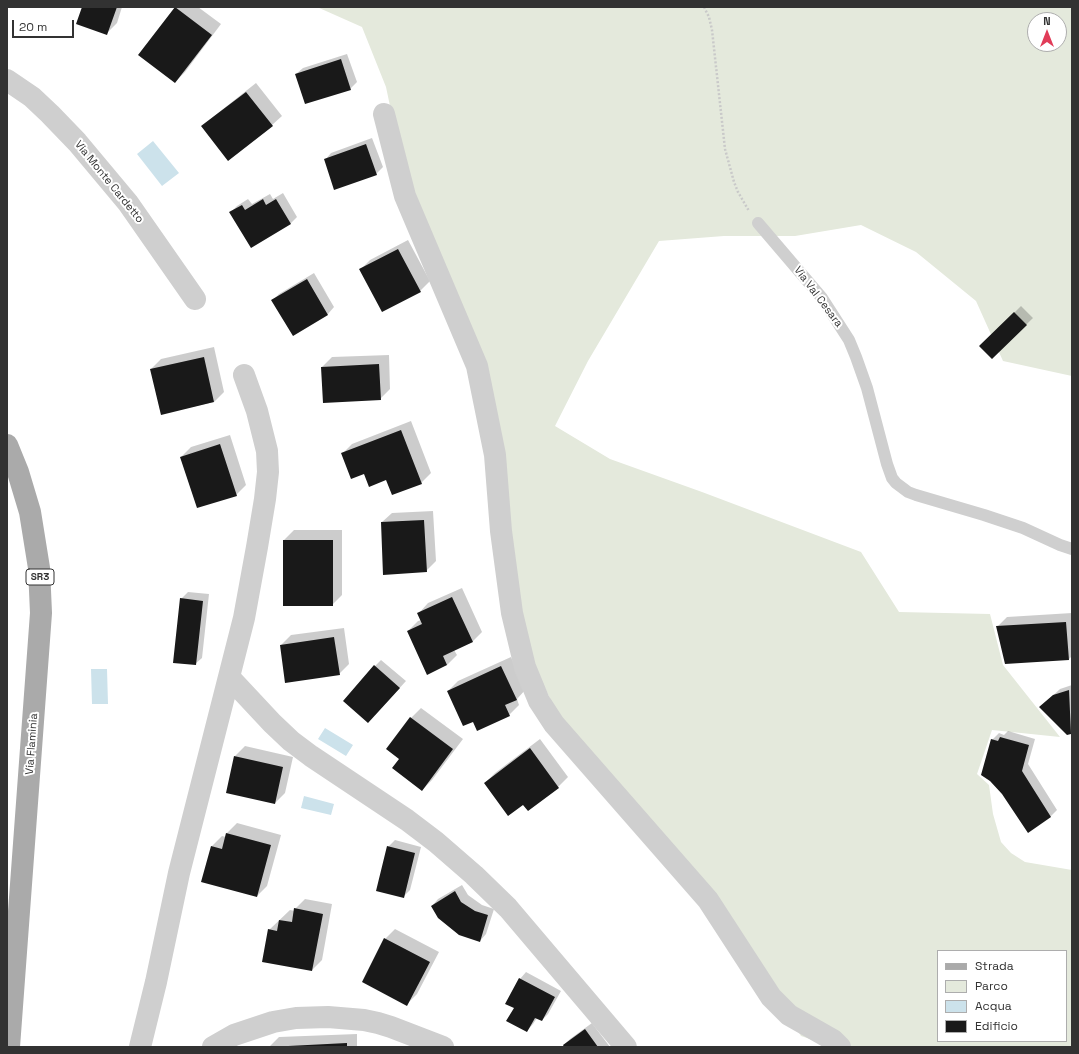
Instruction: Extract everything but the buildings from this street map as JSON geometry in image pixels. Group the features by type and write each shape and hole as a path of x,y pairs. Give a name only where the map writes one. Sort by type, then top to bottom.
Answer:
{"main road":[{"name":"Via Flaminia","path":"7,445 18,472 30,512 39,568 41,613 9,1047"}],"street":[{"name":"Via Monte Cardetto","path":"7,80 32,97 78,142 128,203 195,299"},
{"path":"384,114 405,196 477,366 495,455 501,531 512,613 525,667 539,701 554,724 708,900 771,997 789,1016 833,1040 840,1047"},
{"path":"140,1047 155,989 178,873 244,618 265,499 268,472 267,451 257,411 244,375"},
{"path":"229,677 272,724 291,741 407,820 436,842 474,875 508,908 626,1047"},
{"path":"213,1047 234,1035 273,1022 296,1018 328,1017 364,1020 378,1023 443,1047"}],"lane":[{"name":"Via Val Cesara","path":"758,223 822,298 849,340 867,388 886,464 896,483 908,492 916,495 1023,528 1072,549"}],"path":[{"path":"704,7 709,17 712,30 725,149 731,173 738,192 748,210 758,223"}],"green space":[{"path":"317,7 1072,7 1072,376 1003,361 976,301 916,252 861,225 795,236 724,236 659,241 588,361 555,426 610,459 861,552 899,612 990,614 1003,665 1060,737 992,730 977,774 989,785 993,814 1001,842 1011,853 1025,862 1072,870 1072,1047 834,1047 801,1036 771,988 555,709 535,667 515,606 505,480 406,182 386,87 362,27"}],"water":[{"path":"153,141 179,173 162,186 137,154"},
{"path":"91,669 107,669 108,704 92,704"},
{"path":"325,728 353,745 346,756 318,739"},
{"path":"304,796 334,804 331,815 301,808"}]}
